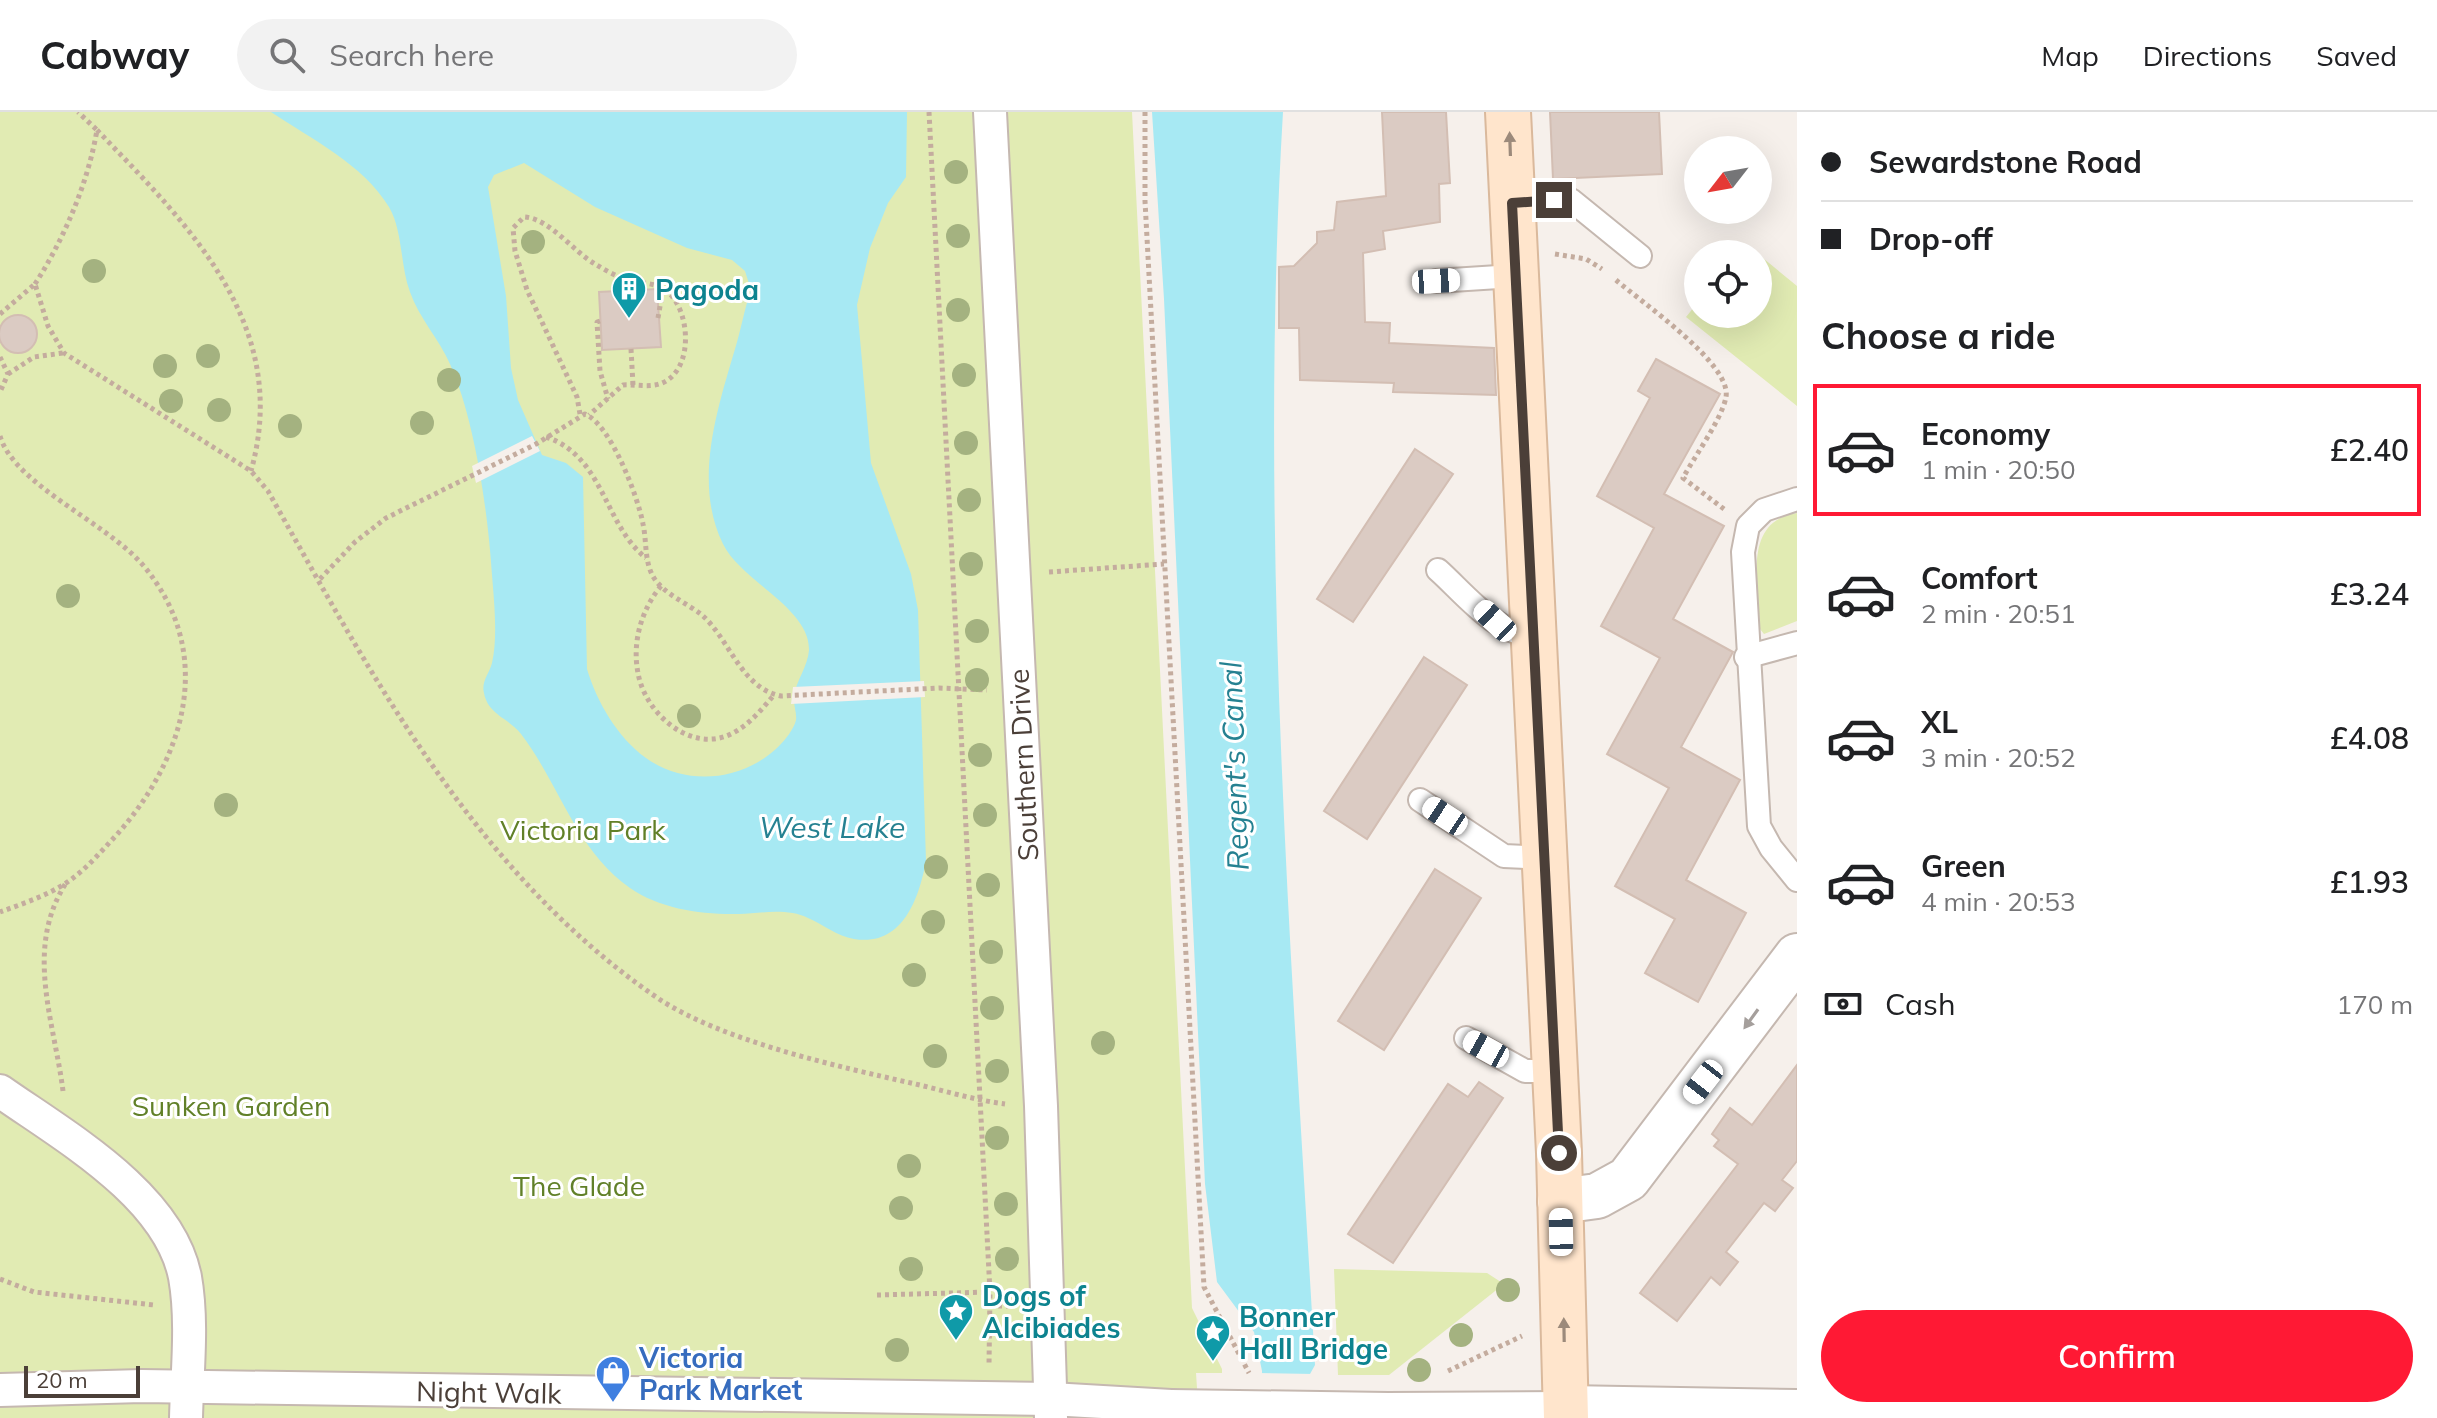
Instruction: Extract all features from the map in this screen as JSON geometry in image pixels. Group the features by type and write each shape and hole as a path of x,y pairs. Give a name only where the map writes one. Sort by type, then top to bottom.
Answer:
{"main road":[{"path":"1508,112 1560,1201 1566,1413"}],"street":[{"name":"Southern Drive","path":"990,112 1016,574 1019,691 1041,1106 1051,1409"},
{"path":"1560,1201 1597,1196 1628,1179 1797,956"},
{"path":"0,1091 61,1134 141,1200 161,1220 172,1238 185,1279 186,1402"},
{"name":"Night Walk","path":"0,1390 93,1385 186,1402 1051,1409 1171,1406 1566,1413"},
{"path":"1566,1413 1797,1412"}],"lane":[{"path":"1512,203 1571,200 1640,256"},
{"path":"1436,281 1514,265"},
{"path":"1797,499 1764,510 1748,526 1741,571 1759,826 1771,848 1797,880"},
{"path":"1438,570 1495,621 1518,635 1534,635"},
{"path":"1746,657 1797,643"},
{"path":"1420,800 1504,856 1544,858"},
{"path":"1466,1038 1525,1071 1554,1071"}],"path":[{"path":"78,112 166,199 199,239 233,295 254,358 261,398 259,434 251,471"},
{"path":"929,112 990,1292 989,1357"},
{"path":"1145,112 1145,201 1204,1287 1249,1367 1249,1380"},
{"path":"0,314 35,284 73,207 97,130"},
{"path":"580,414 577,397 520,271 512,235 515,223 524,217 535,219 595,264 627,280 663,289 682,314 683,358 665,381 654,385 623,385 589,415"},
{"path":"1514,265 1572,256 1596,265 1714,363 1727,384 1726,399 1683,478 1748,526"},
{"path":"627,280 628,291"},
{"path":"35,284 48,326 64,353 251,471 268,491 406,729 448,791 524,881 602,954 661,1000 741,1037 847,1068 1002,1104"},
{"path":"658,318 663,289"},
{"path":"600,321 597,322 600,371 608,400"},
{"path":"631,349 633,385"},
{"path":"0,392 8,374 34,357 64,353"},
{"path":"0,357 8,374"},
{"path":"320,579 355,542 386,518 536,444 572,423 580,414"},
{"path":"580,414 589,415 603,429 635,494 644,528 647,559"},
{"path":"0,436 11,459 27,476 99,525 140,562 172,608 183,649 184,699 164,770 135,814 94,860 67,882 0,912"},
{"path":"546,437 567,448 583,462 605,493 625,536 647,559 661,586 711,624 751,679 774,695 939,688 1019,691"},
{"path":"1016,574 1164,564"},
{"path":"661,586 650,600 641,624 637,671 650,702 675,729 701,740 725,736 754,718 774,695"},
{"path":"61,1134 64,1095 44,984 43,955 50,914 67,882"},
{"path":"0,1279 34,1292 155,1305"},
{"path":"877,1295 990,1292"},
{"path":"1443,1373 1528,1333"}],"green space":[{"name":"Victoria Park","path":"0,112 1132,112 1192,1308 1222,1369 1222,1373 1196,1373 1199,1418 0,1418"},
{"path":"1772,265 1797,286 1797,406 1700,328 1772,328"},
{"path":"1797,513 1797,621 1764,634 1760,629 1757,576 1760,542 1767,528 1779,519"},
{"path":"1334,1269 1487,1273 1504,1284 1389,1375 1338,1375"}],"water":[{"name":"West Lake","path":"271,112 907,112 906,177 888,203 870,248 857,305 871,463 911,574 918,610 926,861 913,904 896,928 871,939 854,939 792,913 725,914 668,906 630,888 595,855 521,734 486,700 484,685 494,653 495,619 479,467 467,412 450,364 410,292 394,216 378,192 351,165","holes":["524,163 595,207 687,248 732,260 745,271 751,290 715,421 709,472 714,521 732,557 799,621 809,650 795,690 796,720 791,731 765,758 733,773 698,776 680,774 662,767 646,758 626,740 602,706 587,669 583,477 566,463 542,455 518,400 511,368 506,296 488,187 494,175"]},
{"name":"Regent's Canal","path":"1152,112 1283,112 1276,269 1276,582 1288,896 1315,1365 1310,1374 1261,1418 1262,1371 1254,1332 1217,1282 1205,1184 1164,299"}],"pier":[{"path":"532,436 540,451 476,483 472,466"},
{"path":"924,681 925,697 791,704 793,687"},
{"path":"1258,1373 1315,1374 1314,1418 1257,1418"}],"building":[{"path":"1382,112 1446,112 1450,183 1439,184 1440,222 1383,231 1385,249 1363,253 1365,322 1390,323 1389,343 1494,348 1496,395 1393,392 1394,383 1300,380 1299,328 1279,328 1279,267 1294,266 1317,243 1317,232 1334,230 1337,202 1386,196"},
{"path":"1550,112 1659,112 1662,174 1553,179"},
{"name":"Pagoda","path":"657,289 661,347 602,350 599,292"},
{"path":"18,315 31,321 37,334 31,347 18,353 5,347 -1,334 5,321"},
{"path":"1656,359 1720,394 1664,494 1724,526 1673,619 1733,652 1681,747 1740,780 1686,880 1746,913 1698,1002 1645,973 1675,919 1615,886 1669,788 1607,754 1660,658 1601,626 1654,528 1597,496 1650,398 1638,391"},
{"path":"1415,449 1453,474 1353,622 1317,599"},
{"path":"1424,657 1467,685 1367,839 1324,811"},
{"path":"1435,869 1481,898 1384,1050 1338,1021"},
{"path":"1797,1065 1797,1161 1782,1180 1793,1188 1775,1211 1764,1203 1726,1252 1738,1262 1720,1285 1711,1277 1677,1321 1640,1293 1738,1164 1714,1146 1719,1140 1712,1134 1730,1108 1752,1125"},
{"path":"1479,1082 1503,1098 1393,1263 1348,1234 1448,1084 1468,1097"}],"place":[{"name":"Pagoda","path":"629,320"},
{"name":"Dogs of Alcibiades","path":"956,1342"},
{"name":"Bonner Hall Bridge","path":"1213,1363"},
{"name":"Victoria Park Market","path":"613,1404"}],"route":[{"path":"1554,200 1512,203 1559,1153"}],"park label":[{"name":"Sunken Garden","path":"231,1105"},
{"name":"The Glade","path":"579,1185"}]}
